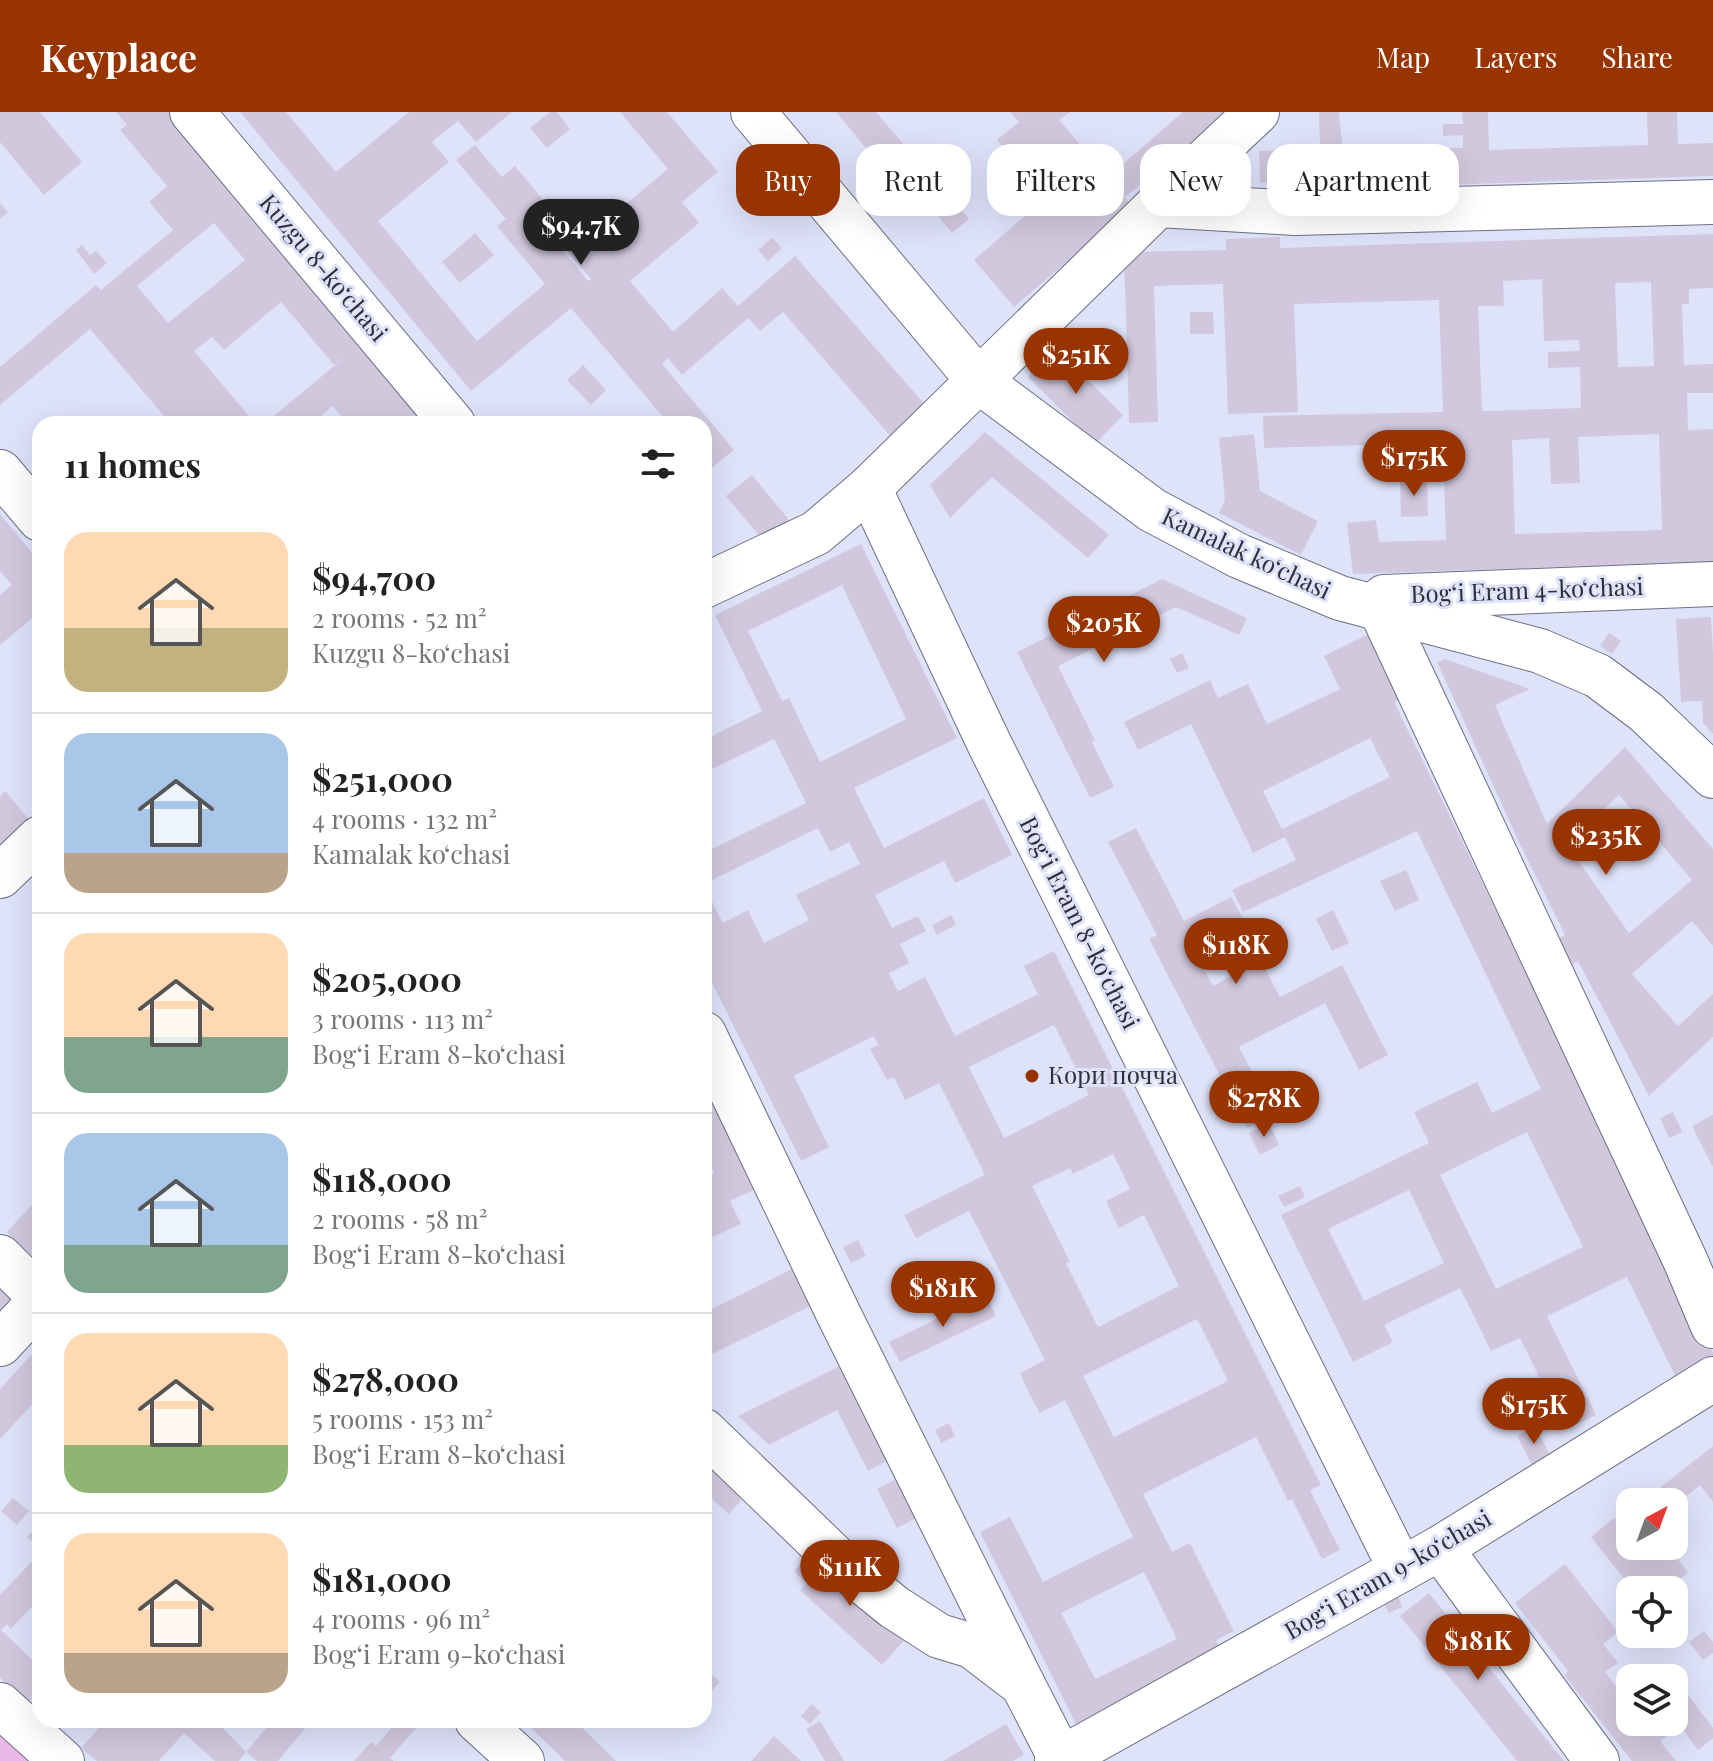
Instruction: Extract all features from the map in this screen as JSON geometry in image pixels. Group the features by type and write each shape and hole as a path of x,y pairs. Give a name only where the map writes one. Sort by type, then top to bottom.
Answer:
{"street":[{"name":"Kuzgu 8-koʻchasi","path":"192,112 446,416"},
{"name":"Kamalak koʻchasi","path":"753,112 979,381 1152,510 1239,556 1360,604 1540,651 1598,676 1646,712 1713,776"},
{"path":"1223,144 1257,112"},
{"path":"1251,210 1295,213 1713,202"},
{"path":"712,582 816,533 869,488 1147,216"},
{"path":"0,472 32,510"},
{"name":"Bogʻi Eram 8-koʻchasi","path":"869,488 988,741 1401,1570"},
{"name":"Bogʻi Eram 4-koʻchasi","path":"1360,604 1713,584"},
{"path":"1360,604 1686,1262 1713,1326"},
{"path":"0,876 32,846"},
{"path":"712,1051 1059,1760"},
{"path":"0,1257 32,1291"},
{"path":"0,1344 32,1308"},
{"name":"Bogʻi Eram 9-koʻchasi","path":"1059,1760 1114,1748 1713,1379"},
{"path":"712,1439 847,1569 894,1607 939,1636 972,1646 1023,1685"},
{"path":"1440,1548 1597,1761"},
{"path":"0,1705 62,1761"},
{"path":"486,1728 522,1761"}],"shaded area":[{"path":"0,1733 31,1761 0,1761"}],"building":[{"path":"0,112 40,112 82,162 44,195 0,142"},
{"path":"116,112 169,112 424,416 341,416 333,406 321,416 274,416 345,357 334,365 281,302 224,350 212,337 194,351 249,416 164,416 90,329 0,405 0,367 96,285 101,290 173,230 149,202 167,186 120,130 127,125","holes":["214,223 245,260 168,323 137,286"]},
{"path":"240,112 286,112 336,172 409,112 512,112 476,142 458,121 432,142 449,162 378,221 477,341 545,284 497,226 506,219 456,160 475,145 502,177 515,166 550,208 536,219 588,281 591,279 568,252 668,169 620,112 667,112 718,172 682,202 699,223 630,281 673,332 722,288 738,306 795,256 934,415 899,446 783,312 760,331 748,318 682,375 668,358 662,364 706,416 662,416 571,308 471,391"},
{"path":"550,112 557,112 570,129 547,148 530,128"},
{"path":"836,112 876,112 903,144 863,144"},
{"path":"1010,112 1070,112 1059,120 1080,144 1000,144 997,140 1019,122"},
{"path":"1183,112 1238,112 1201,144 1146,144"},
{"path":"1319,112 1339,112 1342,144 1320,144"},
{"path":"1462,112 1488,112 1489,150 1648,145 1647,112 1677,112 1678,144 1713,143 1713,176 1459,184 1459,148 1463,148 1463,135 1443,136 1443,124 1463,124"},
{"path":"1140,149 1140,185 1125,197 1132,206 1124,213 1124,163"},
{"path":"1259,151 1267,151 1267,183 1260,183"},
{"path":"0,203 8,212 0,219"},
{"path":"938,216 966,216 969,219 952,233"},
{"path":"1025,216 1120,216 1014,307 974,260"},
{"path":"475,233 494,255 460,283 442,262"},
{"path":"1713,234 1713,288 1689,289 1689,304 1682,304 1684,365 1713,364 1713,393 1687,393 1688,430 1713,429 1713,562 1353,574 1347,523 1376,520 1379,542 1446,540 1443,443 1264,448 1263,416 1443,412 1439,300 1294,304 1298,412 1228,414 1223,284 1154,286 1158,422 1129,423 1124,252 1226,250 1226,239 1280,237 1280,248","holes":["1542,279 1544,341 1579,340 1580,351 1548,352 1548,368 1580,367 1581,408 1482,411 1478,306 1504,306 1503,281","1651,282 1654,366 1618,367 1615,283","1659,434 1662,530 1515,534 1512,440 1549,438 1551,484 1580,483 1578,437"]},
{"path":"772,238 782,248 768,261 758,250"},
{"path":"82,245 90,255 96,251 107,263 94,274 76,250"},
{"path":"1190,312 1213,312 1214,334 1190,334"},
{"path":"1057,349 1123,415 1095,444 1028,377"},
{"path":"583,365 606,390 591,405 567,380"},
{"path":"712,424 734,450 712,468"},
{"path":"985,432 1109,535 1088,558 992,477 950,518 930,485"},
{"path":"1254,434 1260,491 1318,521 1301,555 1219,513 1225,500 1219,438"},
{"path":"752,475 794,526 761,538 726,496"},
{"path":"1400,479 1427,479 1428,516 1401,517"},
{"path":"0,514 32,552 32,618 0,645 0,595 12,585 0,571"},
{"path":"861,544 957,738 854,788 884,848 984,798 1012,855 955,883 944,861 875,895 892,928 918,916 926,931 900,944 909,963 889,973 898,991 925,977 955,1036 1038,994 1024,966 1054,951 1321,1485 1310,1490 1340,1550 1322,1559 1256,1437 1143,1494 1172,1552 1190,1543 1234,1631 1216,1640 1222,1651 1076,1724 980,1532 1010,1517 1043,1582 1133,1537 1065,1400 1040,1413 1030,1395 1020,1373 1045,1360 969,1211 916,1238 904,1215 985,1175 939,1083 905,1100 894,1077 887,1080 870,1049 878,1045 874,1036 794,1076 829,1147 801,1161 712,983 712,902 723,923 748,910 764,943 809,920 796,895 860,864 849,842 830,852 818,828 712,880 712,849 806,803 774,739 712,769 712,736 762,711 715,615","holes":["842,585 906,719 820,762 789,698 782,701 748,631","1054,1025 1089,1095 1004,1138 969,1067","1113,1154 1130,1189 1106,1201 1119,1228 1144,1215 1179,1286 1098,1327 1032,1186 1070,1168 1073,1174","1197,1319 1228,1381 1114,1437 1083,1376","1144,1572 1177,1639 1095,1679 1061,1613"]},
{"path":"1162,579 1247,618 1239,635 1176,607 1058,666 1095,740 1092,742 1114,787 1090,798 1017,652"},
{"path":"1711,617 1713,734 1703,723 1702,701 1681,702 1676,619"},
{"path":"1371,633 1403,699 1394,702 1713,1353 1713,1363 1677,1380 1627,1277 1547,1316 1596,1415 1565,1430 1520,1338 1491,1351 1460,1288 1384,1325 1393,1342 1353,1362 1281,1215 1429,1143 1414,1112 1477,1082 1492,1113 1541,1089 1417,831 1243,912 1232,890 1296,860 1285,837 1253,853 1191,724 1138,750 1124,722 1210,680 1218,698 1248,684 1267,724 1340,689 1324,656","holes":["1370,738 1390,777 1282,829 1263,791","1527,1132 1583,1247 1496,1289 1440,1175","1409,1190 1444,1263 1364,1301 1328,1229"]},
{"path":"1609,633 1621,641 1612,654 1600,646"},
{"path":"1182,653 1189,668 1177,673 1170,659"},
{"path":"1445,659 1530,689 1495,705 1547,824 1625,747 1713,849 1713,946 1692,921 1632,974 1678,1026 1713,994 1713,1037 1649,1096 1578,961 1565,968 1552,941 1565,935 1437,662","holes":["1619,795 1692,880 1629,933 1567,845"]},
{"path":"5,791 32,823 0,851 0,796"},
{"path":"1136,828 1184,921 1231,897 1244,920 1192,947 1213,986 1261,961 1280,997 1342,965 1388,1055 1359,1070 1325,1003 1239,1047 1274,1115 1247,1128 1149,939 1157,935 1108,842"},
{"path":"1406,870 1419,900 1395,911 1380,881"},
{"path":"1333,910 1349,943 1332,951 1316,919"},
{"path":"951,915 956,925 937,935 932,925"},
{"path":"712,1090 758,1188 730,1201 741,1224 712,1237"},
{"path":"1673,1112 1682,1132 1669,1138 1660,1118"},
{"path":"1713,1115 1713,1167 1692,1126"},
{"path":"1269,1123 1279,1145 1260,1155 1249,1133"},
{"path":"1300,1186 1305,1197 1284,1207 1278,1196"},
{"path":"32,1205 32,1255 7,1232"},
{"path":"858,1240 866,1256 851,1263 843,1247"},
{"path":"792,1269 811,1306 712,1354 712,1309"},
{"path":"0,1283 22,1303 0,1327"},
{"path":"986,1295 996,1316 900,1362 889,1342"},
{"path":"32,1354 32,1404 0,1439 0,1389"},
{"path":"844,1364 891,1459 868,1471 837,1410 769,1445 738,1416"},
{"path":"949,1423 955,1436 941,1443 935,1430"},
{"path":"1535,1426 1550,1455 1532,1465 1517,1436"},
{"path":"1713,1446 1713,1502 1700,1485 1688,1495 1688,1488 1660,1488"},
{"path":"712,1452 752,1488 729,1514 712,1499"},
{"path":"898,1478 918,1517 897,1528 877,1489"},
{"path":"13,1498 29,1511 17,1525 1,1511"},
{"path":"1614,1518 1616,1560 1678,1560 1688,1573 1684,1576 1622,1576 1591,1537"},
{"path":"814,1550 908,1636 882,1665 800,1590 807,1583 794,1571"},
{"path":"32,1561 32,1607 11,1629 7,1624 1,1630 32,1659 32,1699 28,1704 0,1678 0,1595"},
{"path":"1565,1564 1616,1629 1616,1634 1603,1644 1618,1663 1605,1672 1616,1686 1616,1736 1667,1736 1660,1741 1676,1761 1632,1761 1564,1675 1568,1671 1515,1603"},
{"path":"1429,1593 1564,1761 1517,1761 1400,1616"},
{"path":"1398,1597 1402,1607 1389,1613 1384,1603"},
{"path":"1704,1631 1713,1642 1713,1653 1703,1660 1689,1642"},
{"path":"712,1674 720,1682 712,1690"},
{"path":"1688,1695 1713,1728 1713,1738 1698,1750 1688,1736"},
{"path":"812,1704 821,1712 810,1724 801,1716"},
{"path":"820,1721 844,1761 825,1761 806,1729"},
{"path":"1006,1724 1024,1755 1013,1761 943,1761"},
{"path":"99,1728 223,1728 246,1752 239,1761 215,1761 184,1733 159,1761 97,1761 81,1748"},
{"path":"266,1728 305,1728 278,1761 257,1761 246,1752"},
{"path":"391,1728 416,1728 390,1758 394,1761 354,1761 371,1742 376,1746"},
{"path":"582,1728 616,1761 565,1761 532,1729"},
{"path":"774,1736 801,1761 751,1761"}],"place":[{"name":"Кори почча","path":"1032,1076"}]}
